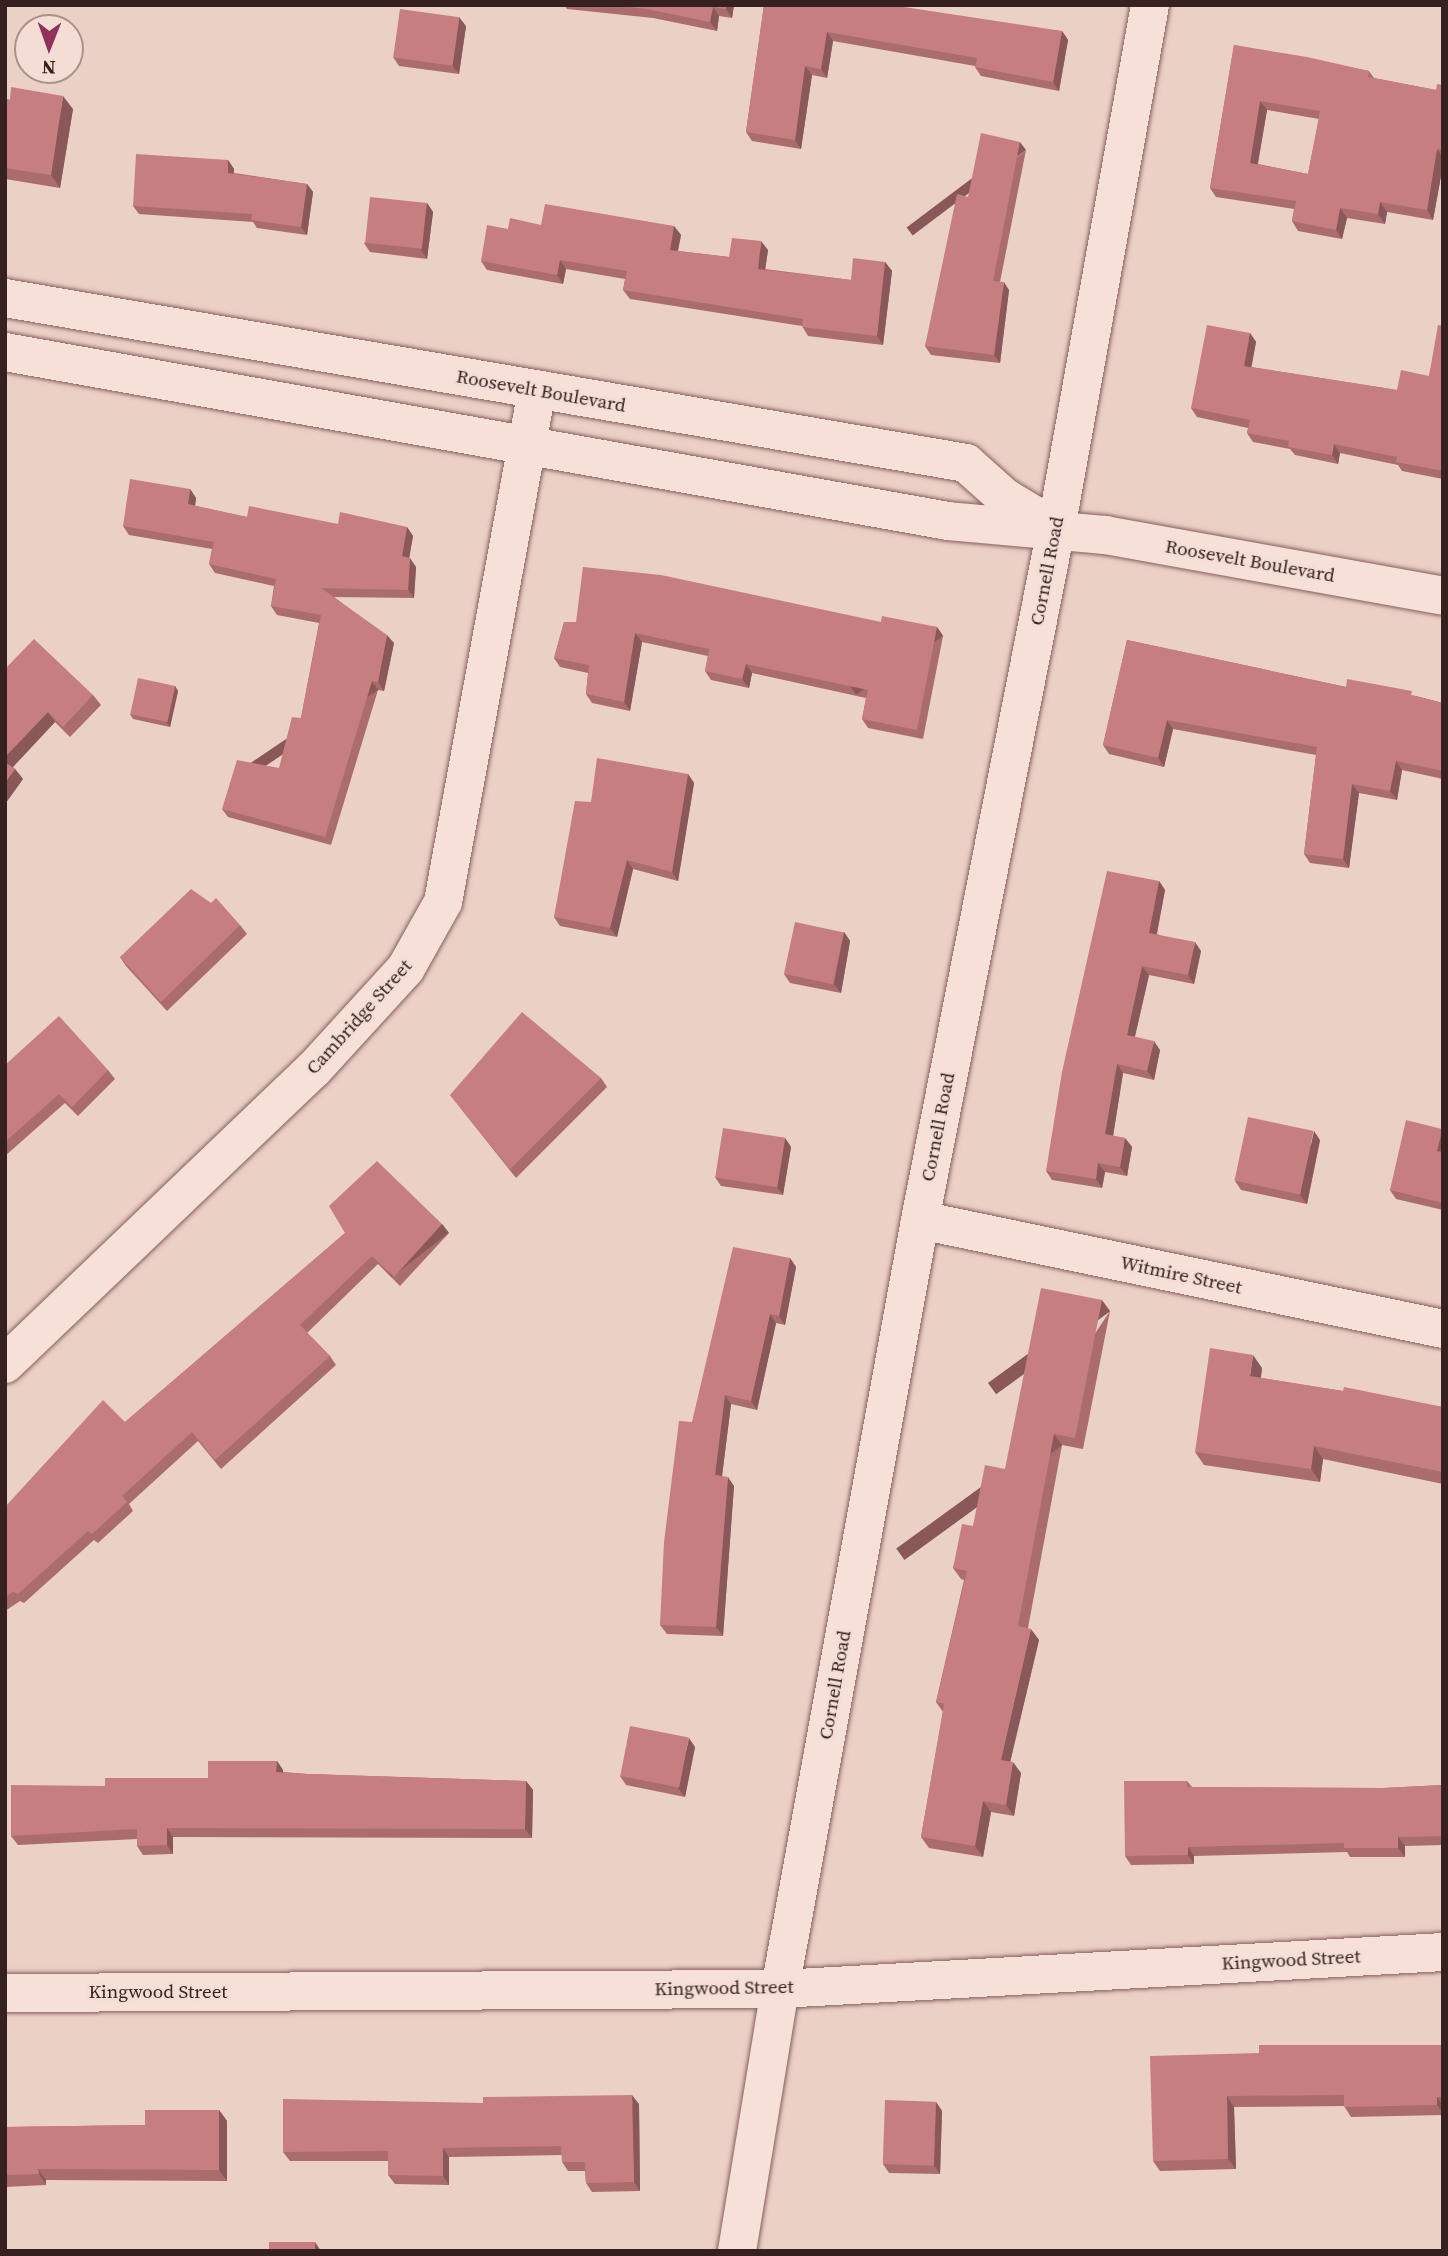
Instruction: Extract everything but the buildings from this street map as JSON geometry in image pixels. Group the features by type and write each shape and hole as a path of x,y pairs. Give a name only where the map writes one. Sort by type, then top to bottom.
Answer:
{"street":[{"name":"Cornell Road","path":"737,2251 780,1989 920,1220 1056,528 1150,5"},
{"name":"Roosevelt Boulevard","path":"5,298 966,463 1004,497 1056,528"},
{"name":"Roosevelt Boulevard","path":"5,352 525,448 948,521 1056,528 1443,596"},
{"name":"Cambridge Street","path":"5,1364 313,1070 406,968 443,902 537,390"},
{"name":"Witmire Street","path":"920,1220 1443,1329"},
{"name":"Kingwood Street","path":"5,1993 780,1989 1443,1952"}]}
